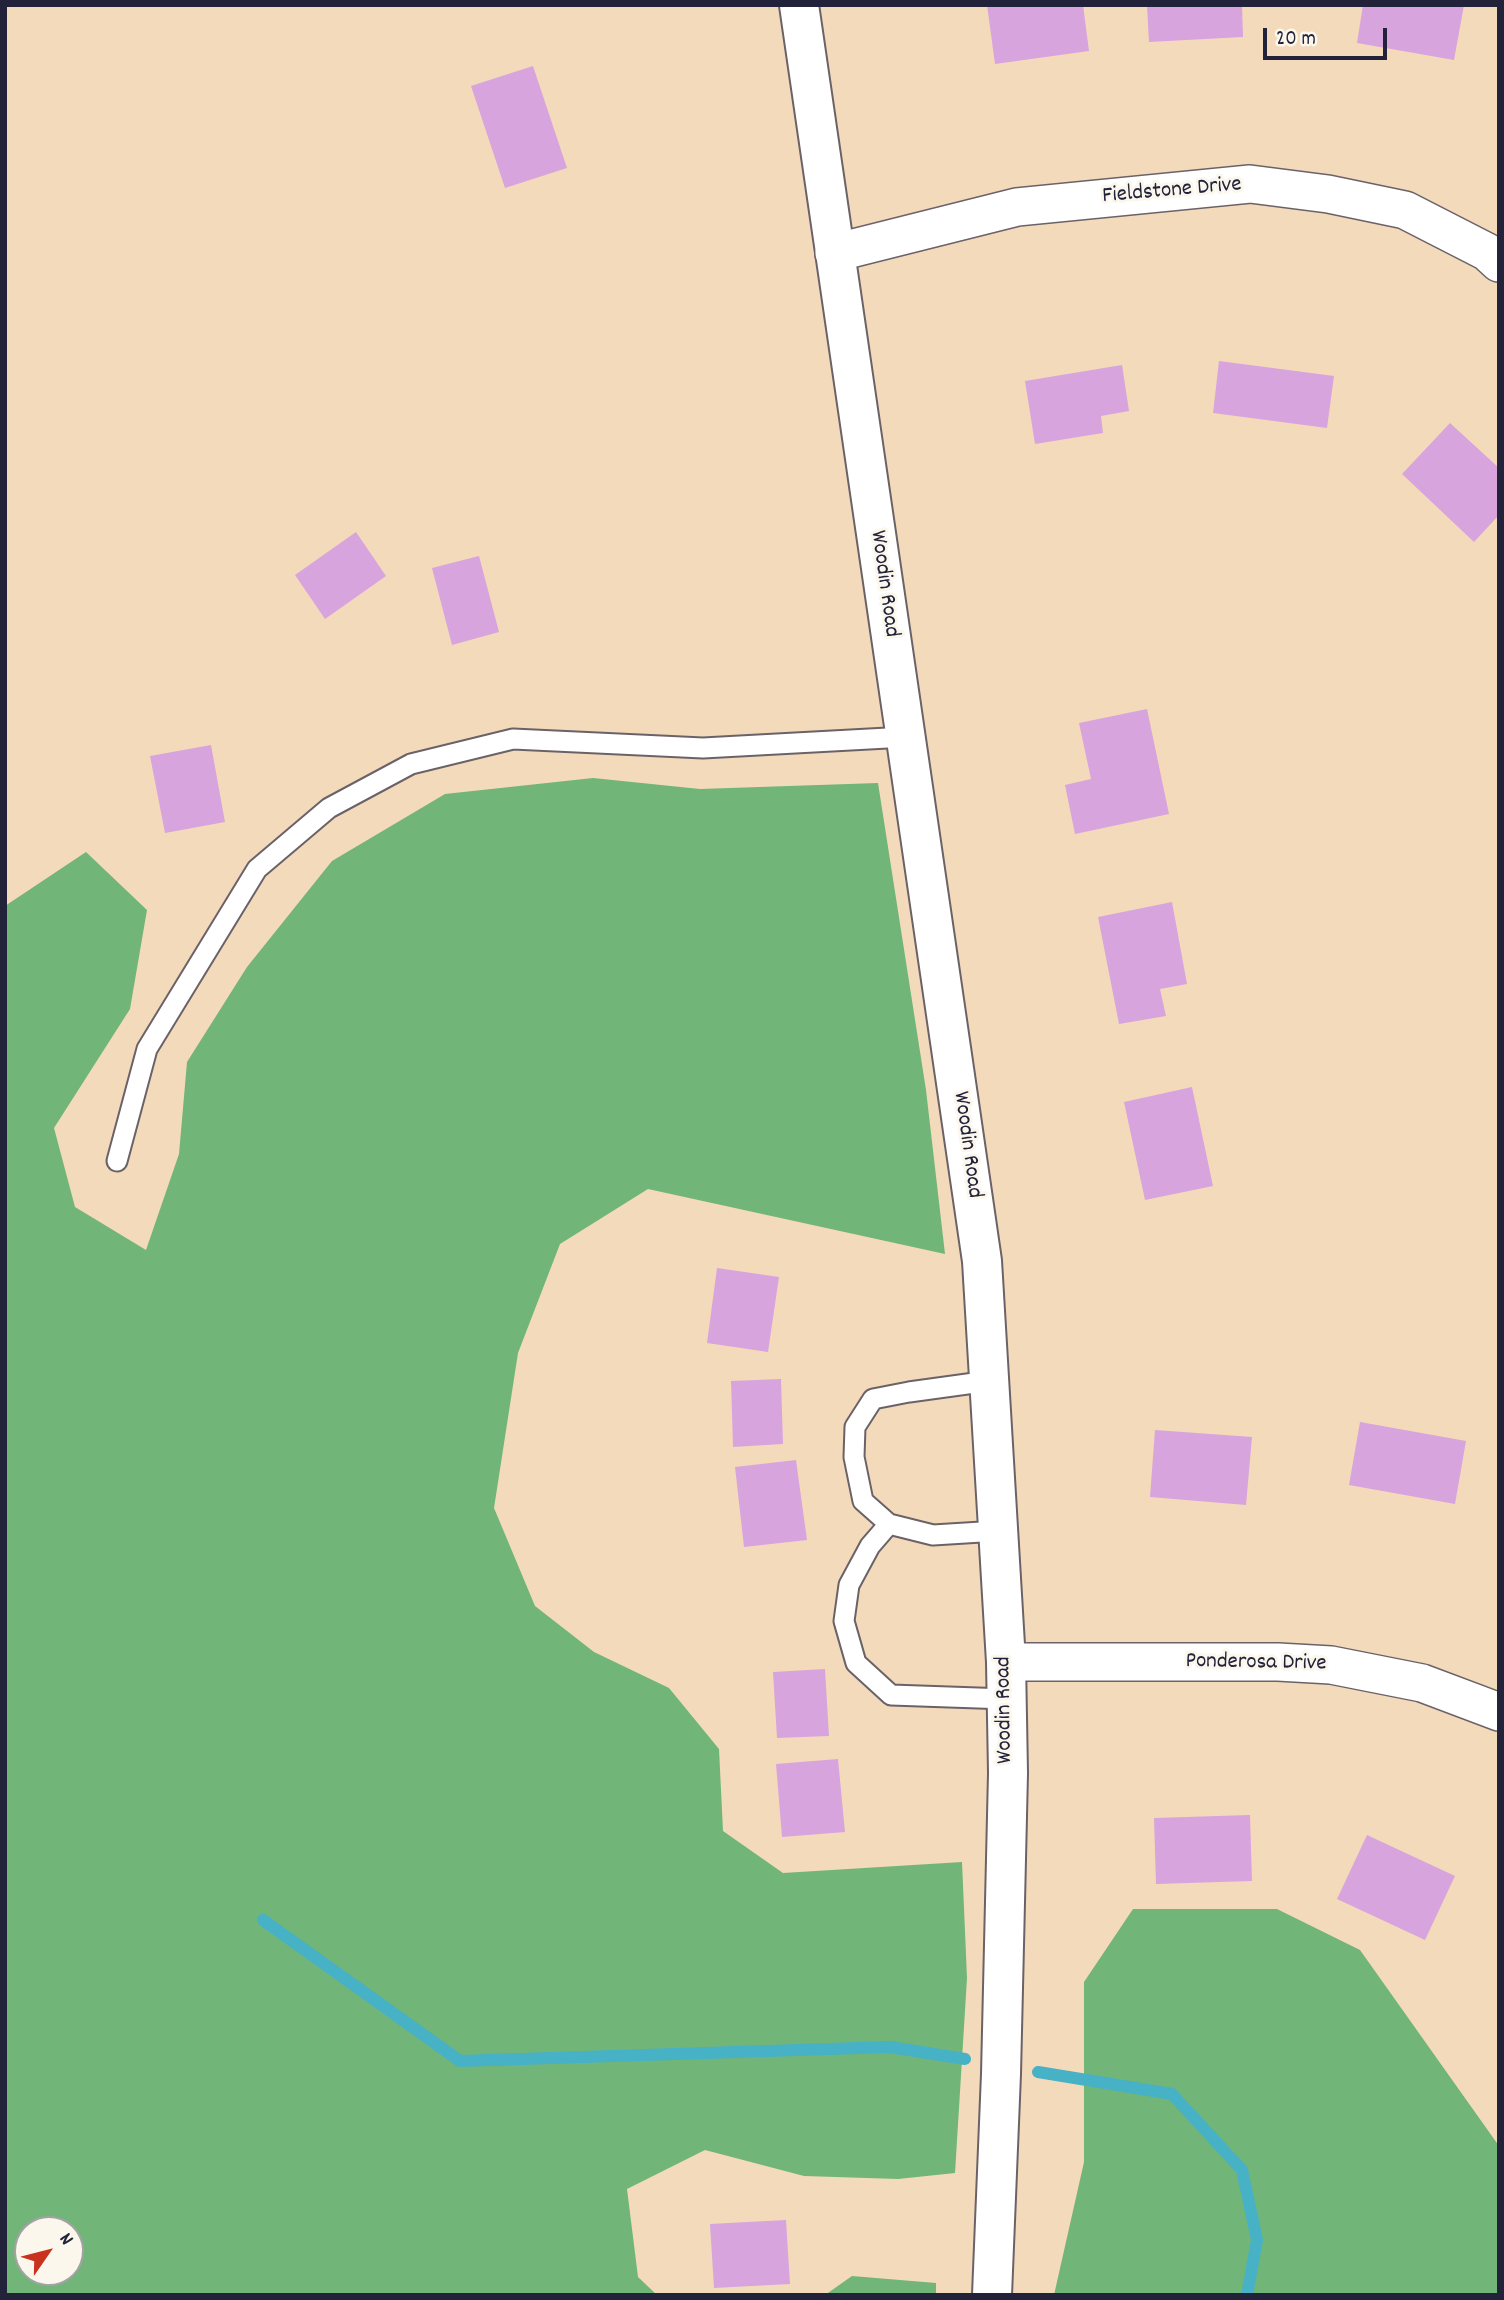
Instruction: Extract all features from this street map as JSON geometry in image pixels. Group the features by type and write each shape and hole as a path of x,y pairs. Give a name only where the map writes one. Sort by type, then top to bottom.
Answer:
{"street":[{"name":"Woodin Road","path":"799,5 982,1261 1006,1662 1008,1773 1003,2019 992,2295"},
{"name":"Fieldstone Drive","path":"834,253 1017,207 1250,184 1328,194 1405,209 1487,252 1499,263"},
{"name":"Ponderosa Drive","path":"1006,1662 1278,1662 1331,1665 1422,1683 1499,1712"}],"lane":[{"path":"117,1161 147,1049 257,869 329,808 411,764 513,739 703,748 906,737"},
{"path":"989,1381 873,1399 855,1427 854,1457 863,1501 889,1524 933,1535 998,1531"},
{"path":"889,1524 870,1546 849,1585 844,1621 856,1663 891,1695 1007,1699"}],"green space":[{"path":"593,778 700,789 878,783 926,1090 945,1254 648,1189 560,1244 518,1353 494,1508 535,1606 594,1652 669,1688 719,1749 723,1831 783,1873 962,1862 967,1978 955,2173 898,2179 804,2176 705,2150 627,2189 638,2277 657,2295 5,2295 5,906 86,852 147,910 130,1009 54,1128 75,1207 146,1250 179,1154 187,1062 247,967 332,861 445,794"},
{"path":"1133,1909 1277,1909 1360,1950 1499,2146 1499,2295 1054,2295 1084,2162 1084,1982"},
{"path":"852,2276 936,2283 936,2295 825,2295"}],"building":[{"path":"987,5 1083,5 1089,51 995,64"},
{"path":"1147,5 1242,5 1243,37 1149,42"},
{"path":"1363,5 1464,5 1454,60 1357,43"},
{"path":"533,66 567,168 505,188 471,86"},
{"path":"1219,361 1334,376 1327,428 1213,413"},
{"path":"1122,365 1129,411 1101,416 1103,433 1035,444 1025,381"},
{"path":"1450,423 1499,468 1499,515 1474,542 1402,474"},
{"path":"356,532 386,576 325,619 295,575"},
{"path":"479,556 499,632 452,645 432,568"},
{"path":"1147,709 1169,814 1075,834 1065,785 1091,779 1079,723"},
{"path":"211,745 225,822 165,833 150,756"},
{"path":"1172,902 1187,984 1160,989 1166,1016 1119,1024 1098,917"},
{"path":"1192,1087 1213,1186 1145,1200 1124,1102"},
{"path":"717,1268 779,1277 768,1352 707,1343"},
{"path":"781,1379 783,1444 733,1447 731,1381"},
{"path":"1360,1422 1466,1441 1455,1504 1349,1485"},
{"path":"1155,1430 1252,1437 1246,1505 1150,1497"},
{"path":"796,1460 807,1540 744,1547 735,1467"},
{"path":"825,1669 829,1736 777,1738 773,1672"},
{"path":"838,1759 845,1832 782,1837 776,1764"},
{"path":"1250,1815 1252,1881 1156,1884 1154,1818"},
{"path":"1367,1835 1455,1876 1425,1940 1337,1899"},
{"path":"786,2220 790,2284 714,2288 710,2224"}],"waterway":[{"path":"263,1920 460,2061 890,2047 965,2059"},
{"path":"1038,2072 1172,2094 1242,2170 1257,2240 1247,2295"}]}
